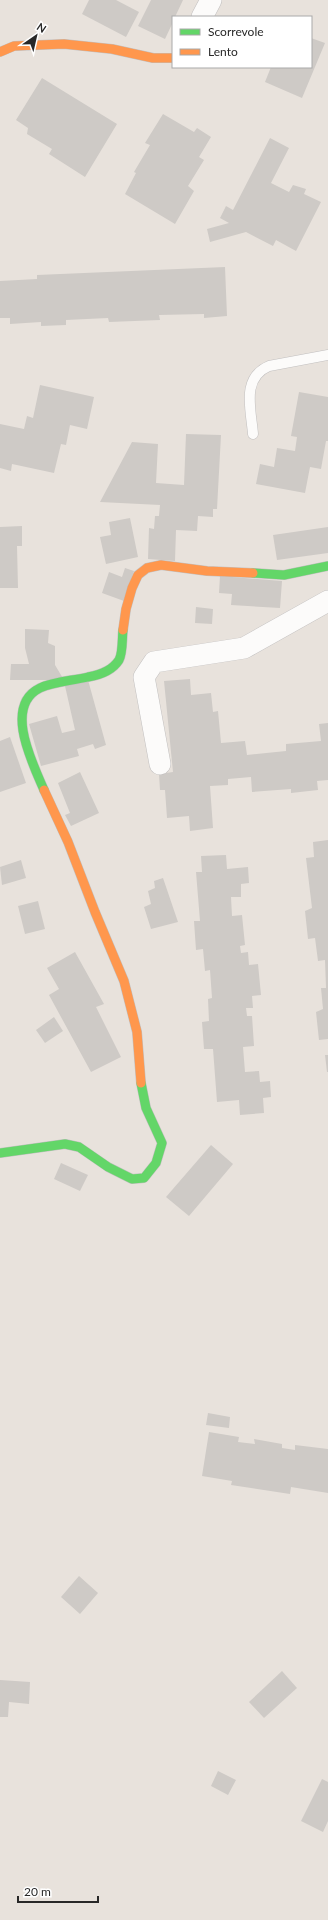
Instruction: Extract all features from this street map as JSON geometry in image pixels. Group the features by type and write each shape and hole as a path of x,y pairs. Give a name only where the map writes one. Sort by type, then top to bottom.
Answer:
{"street":[{"path":"203,16 211,0"},
{"path":"0,52 14,46 64,44 112,49 154,58 172,58"},
{"path":"0,1153 65,1144 79,1147 108,1168 132,1179 144,1178 156,1163 162,1143 143,1096 140,1057 126,988 65,836 40,781 21,729 21,710 26,700 32,693 48,686 99,674 112,670 118,665 126,609 132,588 138,575 147,568 161,565 207,571 284,575 328,566"},
{"path":"160,764 144,678 154,662 244,648 328,601"}],"lane":[{"path":"253,434 250,400 251,386 260,370 269,366 328,355"}],"building":[{"path":"89,0 116,0 139,12 126,37 82,14"},
{"path":"151,0 183,0 175,16 172,16 172,24 165,39 138,26"},
{"path":"312,38 325,43 302,98 265,82 271,68 312,68"},
{"path":"42,78 117,124 85,177 49,154 52,149 27,134 28,128 16,120"},
{"path":"163,114 194,132 197,128 211,137 199,157 204,160 188,186 194,191 175,224 125,194 136,173 134,172 150,145 145,143"},
{"path":"270,138 289,148 271,183 289,192 293,185 306,189 304,194 321,202 296,251 276,240 273,246 246,232 210,242 207,229 229,223 220,218 226,206 233,210"},
{"path":"225,267 227,316 204,318 204,314 159,315 160,320 109,322 108,318 66,320 66,325 41,326 41,322 10,324 10,318 0,318 0,281 37,279 37,275"},
{"path":"40,385 94,397 87,429 70,425 66,445 61,444 54,473 12,464 11,471 0,468 0,424 24,429 27,416 33,418"},
{"path":"299,392 328,397 328,441 326,441 321,469 310,467 305,493 256,484 260,464 274,467 277,448 295,451 297,437 291,436"},
{"path":"186,434 221,435 217,509 213,509 213,517 198,516 197,531 176,530 175,561 148,559 149,528 154,529 155,516 159,516 160,505 100,502 132,442 158,444 156,483 184,485"},
{"path":"130,518 138,557 106,564 100,537 111,535 109,522"},
{"path":"22,526 22,546 17,546 18,588 0,588 0,527"},
{"path":"328,527 328,553 277,560 273,535"},
{"path":"125,568 134,571 124,601 102,593 109,572 122,577"},
{"path":"220,576 282,581 280,608 231,605 232,594 219,593"},
{"path":"196,607 213,609 212,624 195,623"},
{"path":"25,629 49,630 48,643 55,646 55,665 64,680 10,680 11,664 29,664 25,648"},
{"path":"190,679 191,695 211,693 213,712 218,711 221,743 245,741 247,755 286,751 286,744 321,741 319,724 328,723 328,780 317,781 318,790 291,793 291,789 252,792 251,777 228,779 228,785 210,786 213,828 190,831 189,816 167,818 165,790 160,790 159,774 173,772 164,681"},
{"path":"88,680 106,745 95,749 93,744 77,749 79,756 41,766 29,724 57,716 62,733 75,730 65,686"},
{"path":"10,737 26,783 0,792 0,741"},
{"path":"80,772 99,813 71,826 65,815 70,813 58,783"},
{"path":"328,840 328,1039 319,1040 316,1012 323,1009 321,988 326,988 325,960 318,961 315,938 308,939 305,911 312,908 306,858 314,857 313,842"},
{"path":"226,855 227,869 248,867 249,883 241,884 241,897 231,897 232,916 242,915 245,945 240,946 241,953 248,952 249,965 258,964 261,995 252,996 253,1008 246,1008 247,1016 252,1016 254,1046 243,1047 245,1072 259,1071 260,1082 270,1081 271,1097 263,1098 264,1113 240,1115 239,1100 217,1102 213,1049 204,1049 202,1022 209,1021 208,999 212,998 210,970 205,971 203,949 196,950 194,921 200,921 196,872 202,872 201,856"},
{"path":"21,860 26,878 2,885 0,867"},
{"path":"163,878 178,922 151,929 144,907 151,904 148,891 155,888 154,881"},
{"path":"38,901 45,929 25,934 18,906"},
{"path":"75,952 104,1004 96,1007 121,1057 91,1072 49,995 59,989 47,968"},
{"path":"54,1017 63,1031 45,1043 36,1030"},
{"path":"325,1055 328,1055 328,1072 327,1072"},
{"path":"211,1145 233,1164 189,1216 166,1197"},
{"path":"61,1163 88,1175 80,1191 54,1179"},
{"path":"208,1413 230,1417 229,1428 206,1425"},
{"path":"209,1432 239,1437 238,1442 255,1444 254,1439 282,1444 282,1448 295,1450 295,1445 328,1449 328,1493 291,1487 290,1494 231,1485 232,1481 202,1476"},
{"path":"79,1576 98,1593 80,1614 61,1597"},
{"path":"282,1671 297,1688 264,1718 249,1702"},
{"path":"0,1680 30,1682 29,1704 9,1702 8,1717 0,1717"},
{"path":"218,1771 236,1780 228,1795 211,1786"},
{"path":"322,1779 328,1782 328,1821 323,1832 301,1821"}],"traffic: fast":[{"path":"253,573 284,575 328,566"},
{"path":"44,790 28,751 24,736 22,721 23,708 29,696 40,688 58,682 97,675 113,667 119,660 122,650 123,630"},
{"path":"0,1153 65,1144 79,1147 108,1167 132,1179 144,1178 156,1163 162,1143 146,1108 141,1083"}],"traffic: slow":[{"path":"0,52 14,46 64,44 112,49 153,58 172,58"},
{"path":"123,630 126,609 132,588 138,575 147,568 161,565 207,571 253,573"},
{"path":"44,790 68,842 124,981 137,1032 141,1083"}]}
